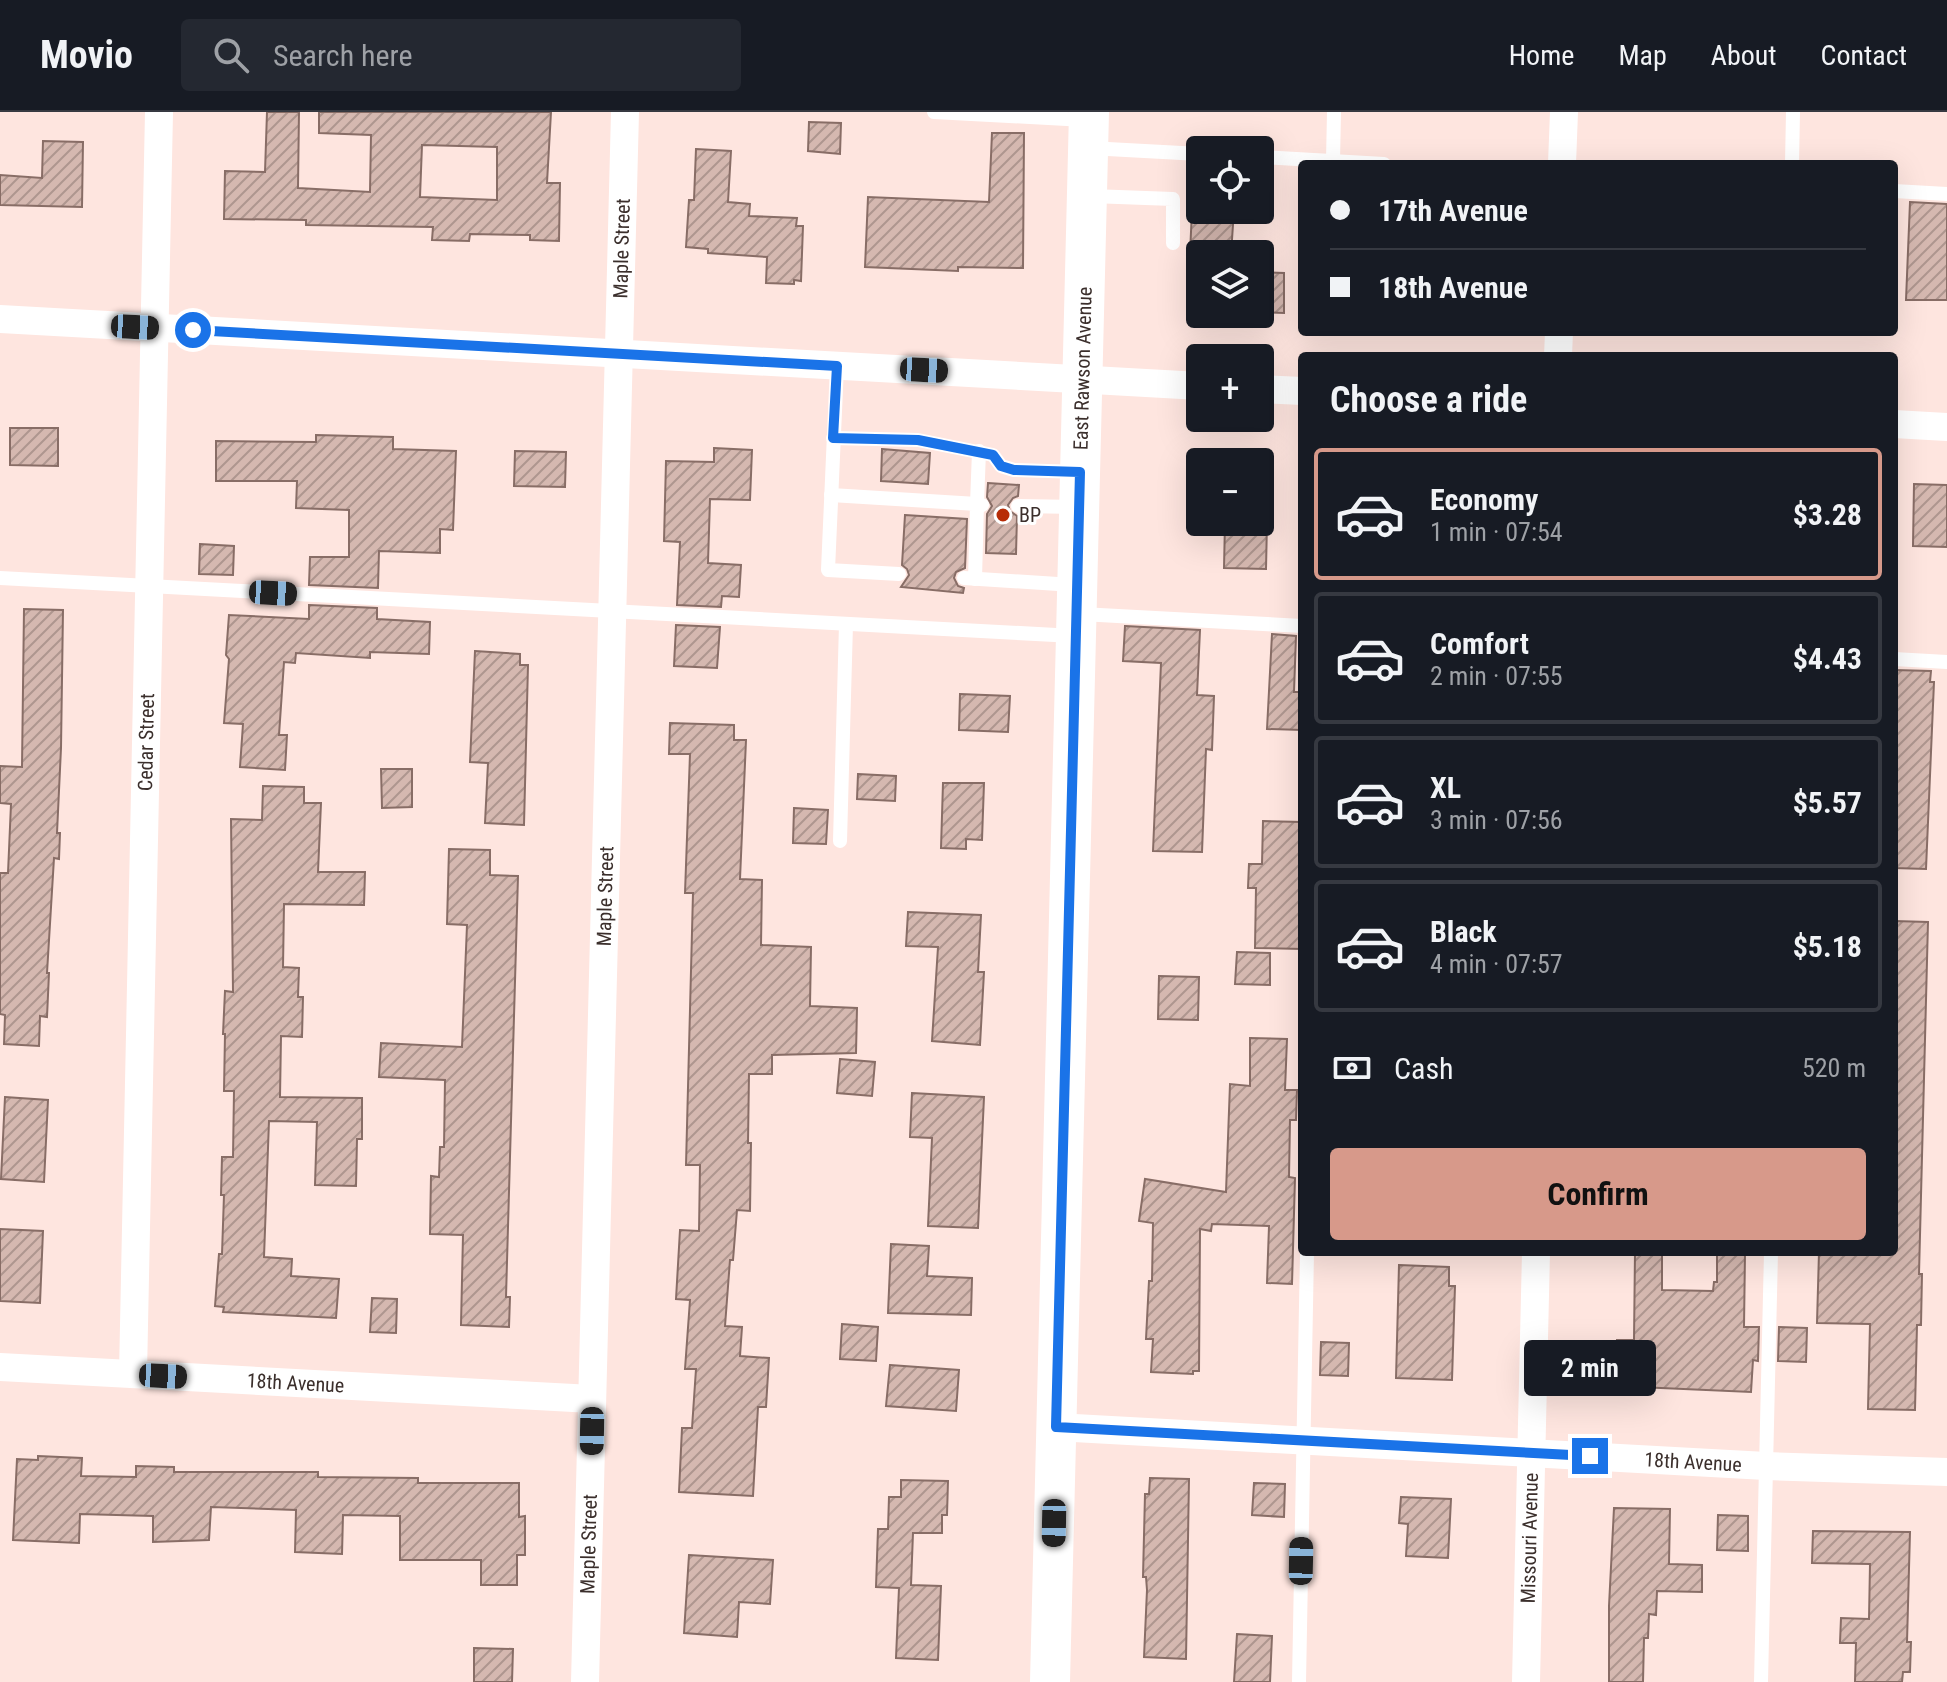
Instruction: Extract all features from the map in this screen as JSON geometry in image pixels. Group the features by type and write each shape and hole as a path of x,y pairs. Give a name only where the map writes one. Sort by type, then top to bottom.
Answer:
{"main road":[{"name":"East Rawson Avenue","path":"1050,1682 1089,127"}],"street":[{"name":"Cedar Street","path":"133,1374 159,112"},
{"name":"Maple Street","path":"585,1682 625,112"},
{"path":"1562,160 1564,112"},
{"path":"0,319 1186,385"},
{"path":"1274,390 1298,391"},
{"path":"1898,424 1947,427"},
{"name":"Missouri Avenue","path":"1526,1682 1536,1256"},
{"name":"18th Avenue","path":"0,1367 592,1399"},
{"name":"18th Avenue","path":"1056,1427 1766,1466 1947,1472"}],"lane":[{"path":"934,112 1089,127 1186,151"},
{"path":"1333,160 1334,112"},
{"path":"1792,160 1793,112"},
{"path":"1274,158 1315,160"},
{"path":"1898,191 1947,194"},
{"path":"1087,196 1173,199 1173,243"},
{"path":"837,366 828,570 899,574"},
{"path":"833,438 918,440 979,451 993,455 1001,466 1080,490"},
{"path":"979,451 980,504 970,579 1077,612"},
{"path":"1018,506 1080,490"},
{"path":"831,495 980,504"},
{"path":"0,578 846,624 1077,612 1298,626"},
{"path":"840,841 846,624"},
{"path":"1898,659 1947,662"},
{"path":"1299,1682 1307,1256"},
{"path":"1761,1682 1771,1256"}],"building":[{"path":"267,112 299,112 298,188 370,192 371,135 319,133 319,112 551,112 547,183 560,183 559,241 530,240 530,235 470,234 469,241 432,240 433,227 306,225 306,220 224,219 225,171 265,172","holes":["422,145 497,147 497,200 420,197"]},
{"path":"809,122 841,123 840,154 808,151"},
{"path":"992,133 1024,133 1023,268 958,267 958,271 865,267 868,197 989,202"},
{"path":"43,141 83,142 82,207 0,205 0,175 42,178"},
{"path":"696,149 731,151 728,202 750,204 749,216 797,218 796,226 803,226 801,281 794,280 794,284 766,283 767,257 708,253 708,249 686,247 689,200 694,200"},
{"path":"1910,202 1947,204 1947,300 1906,300"},
{"path":"1191,224 1233,224 1232,240 1191,240"},
{"path":"1274,273 1284,273 1284,313 1274,313"},
{"path":"10,428 58,428 58,466 10,465"},
{"path":"316,435 393,437 393,449 456,451 453,530 440,529 440,553 379,551 378,588 309,585 310,557 349,557 349,510 296,508 297,481 216,481 216,441 316,442"},
{"path":"714,448 752,450 750,500 710,499 708,563 741,565 739,597 722,596 721,607 677,605 680,542 664,541 666,461 714,462"},
{"path":"882,449 930,453 928,484 881,481"},
{"path":"515,451 566,452 565,487 514,486"},
{"path":"988,483 1019,485 1018,496 1008,505 1017,516 1016,554 986,553 987,514 992,506 987,497"},
{"path":"1914,484 1947,485 1947,547 1913,546"},
{"path":"905,515 967,519 965,568 956,572 954,578 958,586 964,588 963,593 901,587 909,575 902,565"},
{"path":"1225,536 1267,536 1266,569 1224,568"},
{"path":"200,544 234,546 233,575 199,574"},
{"path":"309,605 377,608 377,619 430,622 429,654 370,652 370,658 296,653 295,663 284,662 279,735 287,735 285,770 240,767 243,724 224,723 229,615 309,619"},
{"path":"24,609 63,610 57,833 60,833 59,859 54,858 47,1017 40,1016 39,1046 4,1044 5,1015 0,1014 0,873 8,873 11,804 0,803 0,766 22,767"},
{"path":"676,625 720,627 717,668 674,666"},
{"path":"1125,626 1200,630 1197,695 1214,696 1212,750 1206,749 1202,852 1153,851 1161,663 1123,661"},
{"path":"1272,634 1296,636 1294,692 1298,692 1298,730 1267,729"},
{"path":"475,651 520,654 520,665 528,665 524,825 485,823 488,763 470,762"},
{"path":"1898,670 1931,671 1930,682 1934,682 1926,869 1898,868"},
{"path":"960,694 1010,696 1008,732 959,730"},
{"path":"670,723 734,725 734,740 746,740 740,879 762,880 761,945 811,947 810,1006 857,1008 856,1053 772,1055 772,1074 749,1074 750,1211 737,1210 725,1326 742,1327 740,1356 769,1358 766,1407 758,1407 753,1496 679,1492 682,1428 692,1428 696,1369 685,1369 690,1300 676,1299 680,1230 699,1231 700,1165 686,1165 693,893 685,893 690,754 669,754"},
{"path":"381,769 412,769 412,807 382,808"},
{"path":"858,774 896,776 895,801 857,799"},
{"path":"943,783 984,783 982,840 966,839 966,849 941,848"},
{"path":"263,786 304,787 304,803 321,803 318,872 365,872 364,905 284,904 283,967 299,968 298,997 303,997 302,1037 281,1036 280,1097 362,1098 362,1139 357,1139 356,1186 315,1185 317,1122 269,1121 264,1257 292,1259 291,1276 339,1279 336,1318 223,1312 224,1307 215,1306 219,1254 222,1254 222,1157 233,1157 234,1091 224,1091 223,1034 225,991 233,992 231,819 262,820"},
{"path":"794,808 828,810 826,844 793,843"},
{"path":"1263,821 1298,822 1298,949 1255,948 1256,888 1248,888 1249,864 1262,864"},
{"path":"449,849 490,850 490,875 518,876 506,1297 510,1297 509,1327 461,1325 463,1235 430,1234 431,1176 439,1177 440,1147 444,1147 445,1080 379,1077 381,1043 462,1047 467,925 447,924"},
{"path":"908,912 981,915 978,972 984,972 980,1045 932,1041 938,947 906,946"},
{"path":"1898,921 1928,922 1919,1274 1922,1274 1921,1325 1917,1325 1915,1410 1868,1409 1870,1324 1817,1323 1819,1256 1898,1256"},
{"path":"1237,952 1270,953 1270,985 1235,984"},
{"path":"1159,976 1199,977 1198,1020 1158,1019"},
{"path":"1250,1038 1287,1039 1285,1090 1297,1090 1296,1120 1290,1120 1289,1177 1295,1178 1292,1284 1267,1283 1269,1226 1212,1224 1211,1231 1200,1229 1199,1371 1193,1371 1193,1374 1151,1372 1153,1339 1146,1339 1149,1281 1152,1281 1153,1223 1139,1221 1145,1179 1226,1192 1230,1084 1250,1086"},
{"path":"840,1059 875,1062 872,1096 837,1093"},
{"path":"912,1093 984,1097 978,1228 928,1226 932,1138 910,1137"},
{"path":"5,1097 48,1100 44,1182 1,1179"},
{"path":"0,1229 43,1231 40,1303 0,1301"},
{"path":"891,1244 929,1246 927,1276 972,1278 971,1315 888,1313"},
{"path":"1635,1256 1662,1256 1662,1290 1713,1291 1714,1282 1717,1282 1717,1256 1745,1256 1744,1327 1759,1327 1758,1361 1753,1360 1751,1392 1616,1386 1617,1340 1634,1340"},
{"path":"1399,1265 1449,1267 1449,1286 1455,1286 1452,1380 1396,1378"},
{"path":"372,1298 397,1299 396,1333 370,1332"},
{"path":"842,1324 878,1327 876,1361 840,1359"},
{"path":"1779,1327 1807,1328 1806,1362 1778,1361"},
{"path":"1321,1342 1349,1343 1348,1376 1320,1375"},
{"path":"890,1365 959,1370 956,1411 886,1406"},
{"path":"38,1456 82,1458 81,1476 136,1477 136,1466 174,1467 174,1472 318,1472 318,1477 418,1478 418,1483 519,1483 519,1517 525,1516 525,1555 517,1555 517,1585 481,1585 481,1560 400,1560 400,1516 343,1515 342,1554 295,1552 296,1510 211,1507 209,1540 153,1542 153,1516 80,1514 79,1543 13,1540 17,1459 38,1460"},
{"path":"1150,1478 1189,1479 1186,1659 1144,1657 1147,1590 1146,1577 1143,1577 1145,1494 1149,1494"},
{"path":"901,1480 948,1481 947,1515 942,1515 942,1533 913,1533 911,1585 941,1586 938,1660 896,1658 899,1588 876,1587 878,1529 888,1529 889,1497 901,1497"},
{"path":"1254,1483 1285,1484 1284,1517 1252,1515"},
{"path":"1401,1497 1451,1499 1448,1558 1406,1556 1408,1524 1399,1523"},
{"path":"1614,1508 1670,1509 1669,1564 1702,1565 1702,1592 1657,1591 1656,1615 1649,1614 1648,1638 1644,1638 1643,1682 1609,1682"},
{"path":"1718,1515 1748,1516 1748,1551 1717,1550"},
{"path":"1813,1531 1910,1532 1907,1642 1911,1642 1910,1672 1903,1672 1902,1682 1855,1682 1856,1643 1840,1643 1841,1618 1869,1619 1870,1564 1812,1563"},
{"path":"689,1555 773,1560 770,1604 739,1602 737,1637 684,1633"},
{"path":"1237,1634 1272,1636 1270,1682 1234,1682"},
{"path":"474,1648 513,1649 512,1682 474,1682"}],"place":[{"name":"BP","path":"1003,515"}],"route":[{"path":"193,330 837,366 833,438 918,440 993,455 1001,466 1014,470 1080,472 1056,1427 1590,1456"}]}
